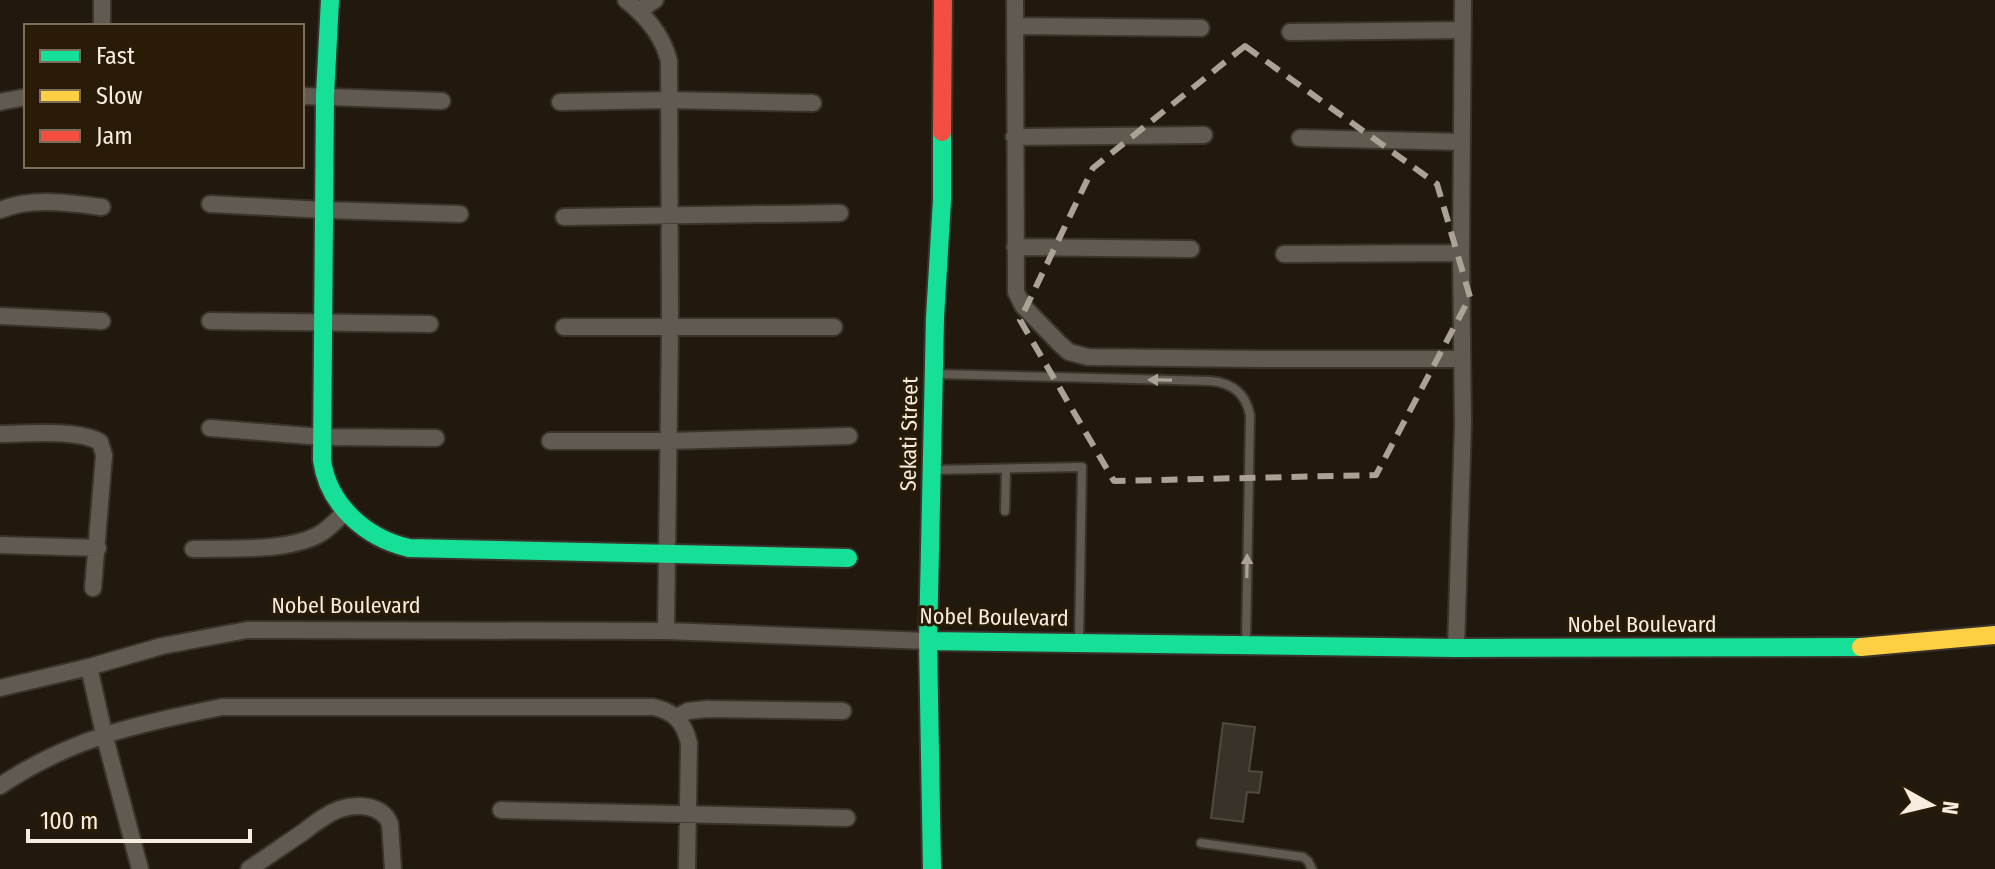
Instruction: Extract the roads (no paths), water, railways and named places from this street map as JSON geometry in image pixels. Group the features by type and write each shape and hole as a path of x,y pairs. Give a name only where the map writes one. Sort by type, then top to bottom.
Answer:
{"street":[{"path":"102,0 102,24"},
{"path":"330,0 325,95 322,460 331,493 346,511 368,531 398,547 848,558"},
{"path":"655,0 633,6 660,36 669,61 670,328 666,631"},
{"name":"Sekati Street","path":"932,869 928,641 934,374 942,200 943,0"},
{"path":"1015,0 1015,286 1018,299 1069,352 1088,357 1462,359"},
{"path":"1456,648 1463,424 1463,0"},
{"path":"1015,26 1201,28"},
{"path":"1290,32 1463,30"},
{"path":"304,96 442,101"},
{"path":"0,102 24,97"},
{"path":"560,102 669,100 813,103"},
{"path":"1014,137 1204,135"},
{"path":"1300,138 1462,142"},
{"path":"0,210 30,203 53,202 102,207"},
{"path":"210,204 460,214"},
{"path":"564,217 840,213"},
{"path":"1015,247 1191,249"},
{"path":"1284,254 1461,253"},
{"path":"0,316 102,321"},
{"path":"210,321 430,324"},
{"path":"564,327 834,327"},
{"path":"210,428 322,437 436,438"},
{"path":"0,434 73,434 100,442 104,455 93,588"},
{"path":"550,441 849,436"},
{"path":"193,549 282,546 320,534 346,511"},
{"path":"0,545 98,548"},
{"name":"Nobel Boulevard","path":"0,688 162,646 247,630 666,631 928,641 1456,648 1826,648 1995,635"},
{"path":"89,667 140,869"},
{"path":"0,786 61,751 104,734 222,707 653,707 677,717 684,726 689,743 687,869"},
{"path":"677,717 688,711 707,709 843,711"},
{"path":"249,869 328,815 356,806 377,809 388,817 393,869"},
{"path":"501,810 847,818"}],"lane":[{"path":"934,374 1211,381 1224,382 1242,394 1250,415 1246,644"},
{"path":"932,470 1082,467 1079,642"},
{"path":"1005,511 1006,469"},
{"path":"1201,843 1303,857 1312,869"}]}
